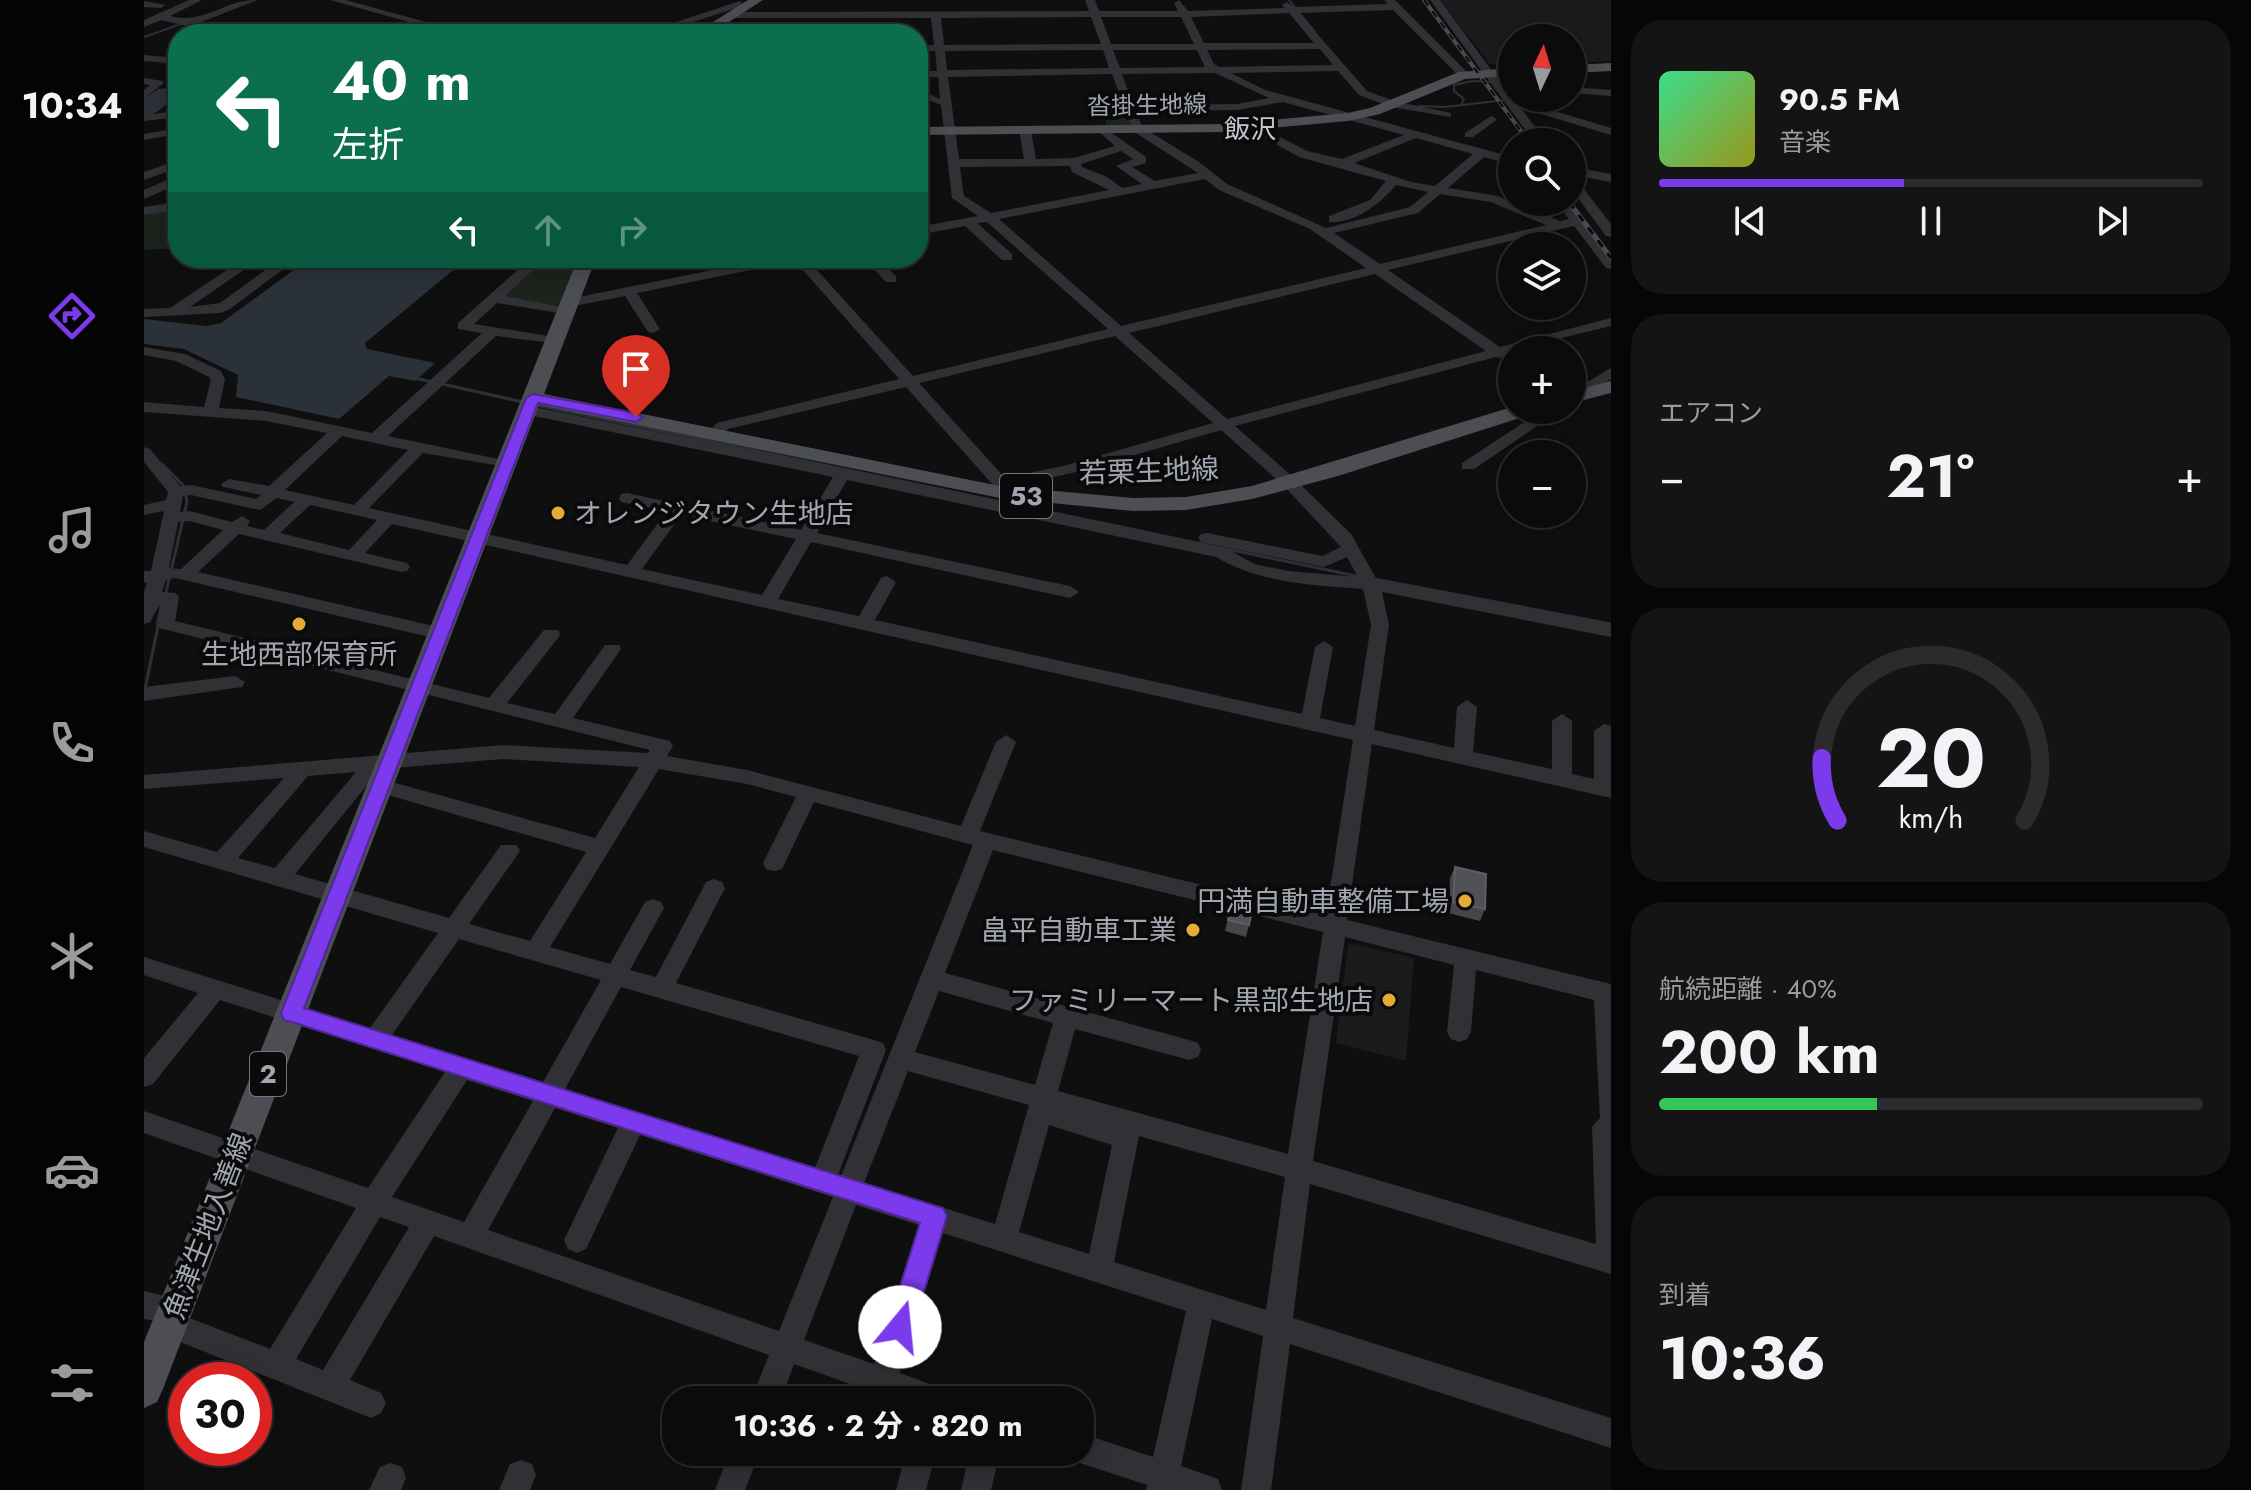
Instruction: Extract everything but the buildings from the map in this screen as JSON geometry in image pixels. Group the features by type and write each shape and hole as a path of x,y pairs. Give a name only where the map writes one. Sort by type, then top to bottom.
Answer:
{"main road":[{"path":"712,24 725,12 754,1"},
{"path":"1586,70 1611,67"},
{"name":"沓掛生地線","path":"928,131 1249,126 1348,117 1364,115 1464,75 1498,76"},
{"name":"魚津生地入善線","path":"144,1389 163,1314 237,1154 339,894 383,769 478,538 583,268"},
{"path":"1586,394 1611,388"},
{"name":"若栗生地線","path":"531,404 716,433 1000,488 1125,519 1288,481 1498,418"}],"street":[{"path":"144,24 160,10 197,0"},
{"path":"217,0 236,2"},
{"path":"187,22 252,0"},
{"path":"335,0 426,24"},
{"path":"368,9 390,0"},
{"path":"983,0 986,13"},
{"path":"1177,0 1210,66 1261,92 1498,157"},
{"path":"1283,0 1298,11 1365,85 1396,102"},
{"path":"1435,0 1498,85"},
{"path":"702,1 725,12"},
{"path":"187,22 236,2"},
{"path":"144,4 194,24"},
{"path":"681,24 725,12 986,13 1092,6 1184,14 1298,11 1393,4 1464,75"},
{"path":"1092,6 1137,129 1223,187 1319,229 1498,352"},
{"path":"1298,11 1320,46 1363,93 1396,102 1450,109"},
{"path":"935,13 958,198 989,217 1288,481 1352,548 1371,584 1380,625 1299,1169 1256,1490"},
{"path":"928,48 1320,46"},
{"path":"144,58 168,60"},
{"path":"928,74 1339,68"},
{"path":"1586,76 1603,81"},
{"path":"1493,78 1498,80"},
{"path":"144,81 159,83 144,95"},
{"path":"1586,91 1611,93"},
{"path":"928,97 947,102"},
{"path":"1129,108 1256,105 1283,98"},
{"path":"1221,107 1232,110 1249,126 1303,154 1343,163 1393,181 1494,199 1558,225"},
{"path":"1517,112 1529,128"},
{"path":"1545,112 1611,132"},
{"path":"144,118 168,115"},
{"path":"1469,135 1491,119"},
{"path":"1343,163 1420,137 1439,127 1484,139"},
{"path":"1102,129 1142,160 1122,166 1151,184"},
{"path":"1025,130 1031,162"},
{"path":"144,138 168,133"},
{"path":"144,138 168,137"},
{"path":"954,163 1075,162 1123,147"},
{"path":"1319,229 1414,210 1481,153"},
{"path":"1075,162 1076,169 1103,180 1117,190"},
{"path":"144,176 168,168"},
{"path":"1586,174 1611,178"},
{"path":"928,229 1117,190 1208,175"},
{"path":"1319,229 1374,203 1393,181"},
{"path":"144,195 168,184"},
{"path":"1586,200 1611,233"},
{"path":"144,211 168,207"},
{"path":"1297,218 1316,210"},
{"path":"1573,216 1611,265"},
{"path":"967,221 1007,257"},
{"path":"716,433 723,426 1577,221"},
{"path":"169,314 239,268"},
{"path":"144,313 215,310 277,268"},
{"path":"528,268 463,326 555,341"},
{"path":"494,298 568,307 726,268"},
{"path":"808,268 1000,488 1223,425 1498,359"},
{"path":"881,268 891,279"},
{"path":"629,291 653,329"},
{"path":"1569,336 1611,322"},
{"path":"375,439 492,332"},
{"path":"144,351 180,357 216,374 218,380 211,411"},
{"path":"1586,389 1611,372"},
{"path":"1590,386 1611,388"},
{"path":"531,404 843,474 1125,519 1324,562 1352,548"},
{"path":"144,407 266,416 507,465"},
{"path":"1468,466 1532,424"},
{"path":"144,618 182,574 338,431"},
{"path":"357,511 419,448"},
{"path":"144,452 173,485 175,504 165,551 152,576 165,624 663,746 536,951"},
{"path":"767,602 843,474"},
{"path":"229,484 1608,789 1604,731"},
{"path":"144,510 175,504 191,490 260,505"},
{"path":"627,498 1070,592"},
{"path":"267,536 306,500"},
{"path":"175,504 190,516 401,567"},
{"path":"631,572 677,509"},
{"path":"353,556 388,518"},
{"path":"1125,519 1222,553 1248,568 1288,577 1371,584 1611,631"},
{"path":"144,555 165,551"},
{"path":"152,576 182,574 438,633"},
{"path":"864,623 887,582"},
{"path":"494,706 551,634"},
{"path":"1310,722 1324,647"},
{"path":"560,722 612,649"},
{"path":"144,694 235,682"},
{"path":"1463,756 1467,707"},
{"path":"1562,721 1562,779"},
{"path":"835,1184 899,1058 931,979 1006,742"},
{"path":"144,782 299,767 383,769 503,752 655,761 747,777 1609,993 1610,1261 1299,1169 1127,1130 899,1058"},
{"path":"223,860 298,775 299,767"},
{"path":"383,769 600,848"},
{"path":"281,876 383,769"},
{"path":"774,863 808,793"},
{"path":"144,839 281,876 453,929 874,1050 786,1350 772,1386"},
{"path":"375,1039 509,851"},
{"path":"662,988 714,888"},
{"path":"471,1236 653,908"},
{"path":"1459,1032 1466,958"},
{"path":"144,966 1611,1433"},
{"path":"931,979 1189,1050"},
{"path":"144,1076 215,989"},
{"path":"1004,1238 1067,1016"},
{"path":"276,1366 374,1202 462,1067"},
{"path":"577,1240 634,1121"},
{"path":"144,1122 895,1386"},
{"path":"1099,1269 1127,1130"},
{"path":"883,1382 935,1216"},
{"path":"330,1386 428,1221"},
{"path":"1163,1483 1202,1302"},
{"path":"163,1314 276,1366 371,1403"},
{"path":"1094,1454 1163,1483 1207,1490"},
{"path":"730,1490 739,1466"},
{"path":"911,1490 917,1466"},
{"path":"976,1490 982,1466"}],"shaded area":[{"path":"1440,0 1611,0 1611,61 1586,63 1586,24 1498,24 1498,65 1490,64"},
{"path":"168,88 168,103 144,117 144,98 158,89"},
{"path":"1122,100 1133,127 1107,127 1099,101"},
{"path":"168,210 168,249 144,250 144,215"},
{"path":"296,268 456,268 365,343 367,349 435,363 415,381 389,376 339,419 236,397 238,375 184,349 144,344 144,319 207,326 221,323"},
{"path":"535,268 577,268 562,309 502,298"},
{"path":"1348,945 1414,958 1406,1061 1336,1043"}],"waterway":[{"path":"1289,0 1315,32"},
{"path":"144,37 168,29"},
{"path":"1462,103 1464,99 1454,91 1454,85 1472,81 1498,82"},
{"path":"1419,106 1445,107 1498,101"},
{"path":"414,378 433,382"},
{"path":"442,384 523,402"},
{"path":"536,405 1361,577"},
{"path":"161,463 184,486 187,502 165,597"},
{"path":"1374,579 1611,624"},
{"path":"145,689 159,621"},
{"path":"144,693 145,687"}],"railway":[{"path":"1424,0 1519,128"},
{"path":"1580,216 1611,258"}],"place":[{"name":"オレンジタウン生地店","path":"558,513"},
{"name":"生地西部保育所","path":"299,624"},
{"name":"円満自動車整備工場","path":"1465,901"},
{"name":"畠平自動車工業","path":"1193,930"},
{"name":"ファミリーマート黒部生地店","path":"1389,1000"}],"district":[{"name":"飯沢","path":"1250,129"}],"route":[{"path":"636,417 533,398 438,633 292,1013 935,1216 900,1327"}]}
